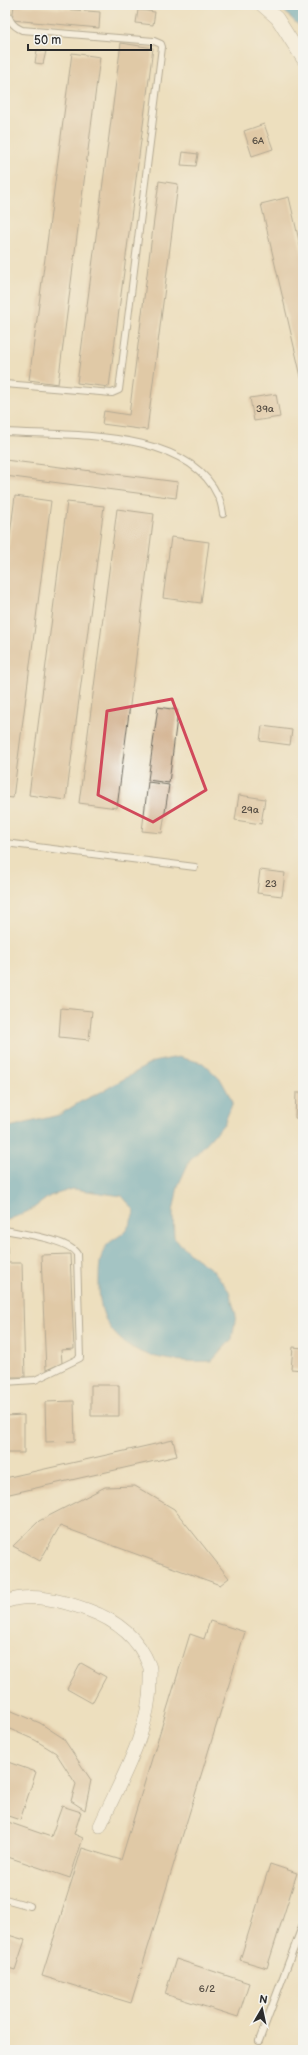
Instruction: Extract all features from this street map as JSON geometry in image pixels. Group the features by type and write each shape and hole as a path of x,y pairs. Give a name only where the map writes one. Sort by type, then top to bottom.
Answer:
{"street":[{"path":"262,5 277,18 303,59"},
{"path":"5,1602 13,1598 38,1598 70,1603 100,1614 124,1628 150,1666 151,1694 143,1730 100,1826"}],"lane":[{"path":"5,6 9,21 14,26 22,30 154,41 161,44 162,47 119,390 112,393 5,384"},
{"path":"5,432 107,437 153,446 175,456 198,470 210,482 218,496 223,514"},
{"path":"5,843 195,867"},
{"path":"5,1230 64,1244 74,1249 77,1254 80,1358 35,1380 5,1382"},
{"path":"5,1899 30,1906"},
{"path":"259,2041 303,1924"}],"highlighted area":[{"path":"172,699 206,790 153,822 98,795 107,711"}],"water":[{"path":"278,5 303,5 303,30"},
{"path":"178,1057 203,1063 221,1080 233,1102 224,1124 189,1162 178,1186 173,1212 174,1238 193,1256 214,1271 229,1291 236,1315 232,1339 212,1361 173,1360 154,1356 137,1350 122,1341 110,1328 102,1311 99,1289 99,1268 105,1248 126,1230 135,1211 122,1196 73,1189 50,1196 31,1210 5,1220 5,1128 59,1115 153,1062"}],"building":[{"path":"14,5 100,12 99,28 12,20"},
{"path":"138,10 155,12 153,25 136,23"},
{"path":"121,43 153,48 109,387 77,383"},
{"path":"37,50 46,51 43,64 35,63"},
{"path":"72,53 100,57 58,384 29,380"},
{"path":"264,124 273,149 252,156 244,131"},
{"path":"183,152 198,154 196,166 181,165"},
{"path":"159,181 178,184 147,430 102,424 104,411 129,415"},
{"path":"289,197 303,258 302,381 261,204"},
{"path":"276,394 280,417 254,421 250,398"},
{"path":"5,460 178,482 176,498 5,476"},
{"path":"15,496 51,501 13,798 5,797 5,574"},
{"path":"67,502 104,506 66,800 29,795"},
{"path":"117,509 154,514 117,808 79,803"},
{"path":"171,537 209,542 201,603 163,598"},
{"path":"158,707 178,710 169,783 148,780"},
{"path":"262,726 292,730 290,745 260,741"},
{"path":"148,782 169,785 162,833 142,831"},
{"path":"239,795 265,799 261,824 235,820"},
{"path":"260,870 285,873 282,896 257,893"},
{"path":"61,1008 92,1011 89,1040 59,1037"},
{"path":"296,1093 303,1093 303,1119 295,1118"},
{"path":"5,1245 7,1245 8,1263 22,1263 25,1377 5,1377"},
{"path":"70,1254 74,1349 61,1350 62,1363 46,1370 41,1255"},
{"path":"293,1347 303,1348 303,1370 291,1369"},
{"path":"91,1385 119,1385 119,1416 91,1416"},
{"path":"74,1401 75,1441 46,1442 45,1402"},
{"path":"24,1415 24,1453 5,1453 5,1416"},
{"path":"173,1440 177,1456 5,1495 5,1478"},
{"path":"135,1486 174,1509 229,1578 220,1585 60,1526 40,1561 13,1546 39,1521 105,1487"},
{"path":"210,1621 245,1632 131,2003 42,1976 82,1848 121,1860 190,1634 204,1639"},
{"path":"81,1663 106,1677 92,1703 67,1689"},
{"path":"5,1708 40,1723 63,1738 91,1780 85,1810 71,1801 76,1784 56,1753 35,1740 5,1727"},
{"path":"5,1761 36,1772 20,1820 5,1815"},
{"path":"62,1806 81,1812 74,1834 83,1838 70,1878 5,1856 5,1830 8,1822 51,1837"},
{"path":"270,1864 297,1873 267,1968 240,1960"},
{"path":"5,1934 25,1940 15,1970 5,1967"},
{"path":"176,1959 249,1983 238,2017 165,1994"}]}
